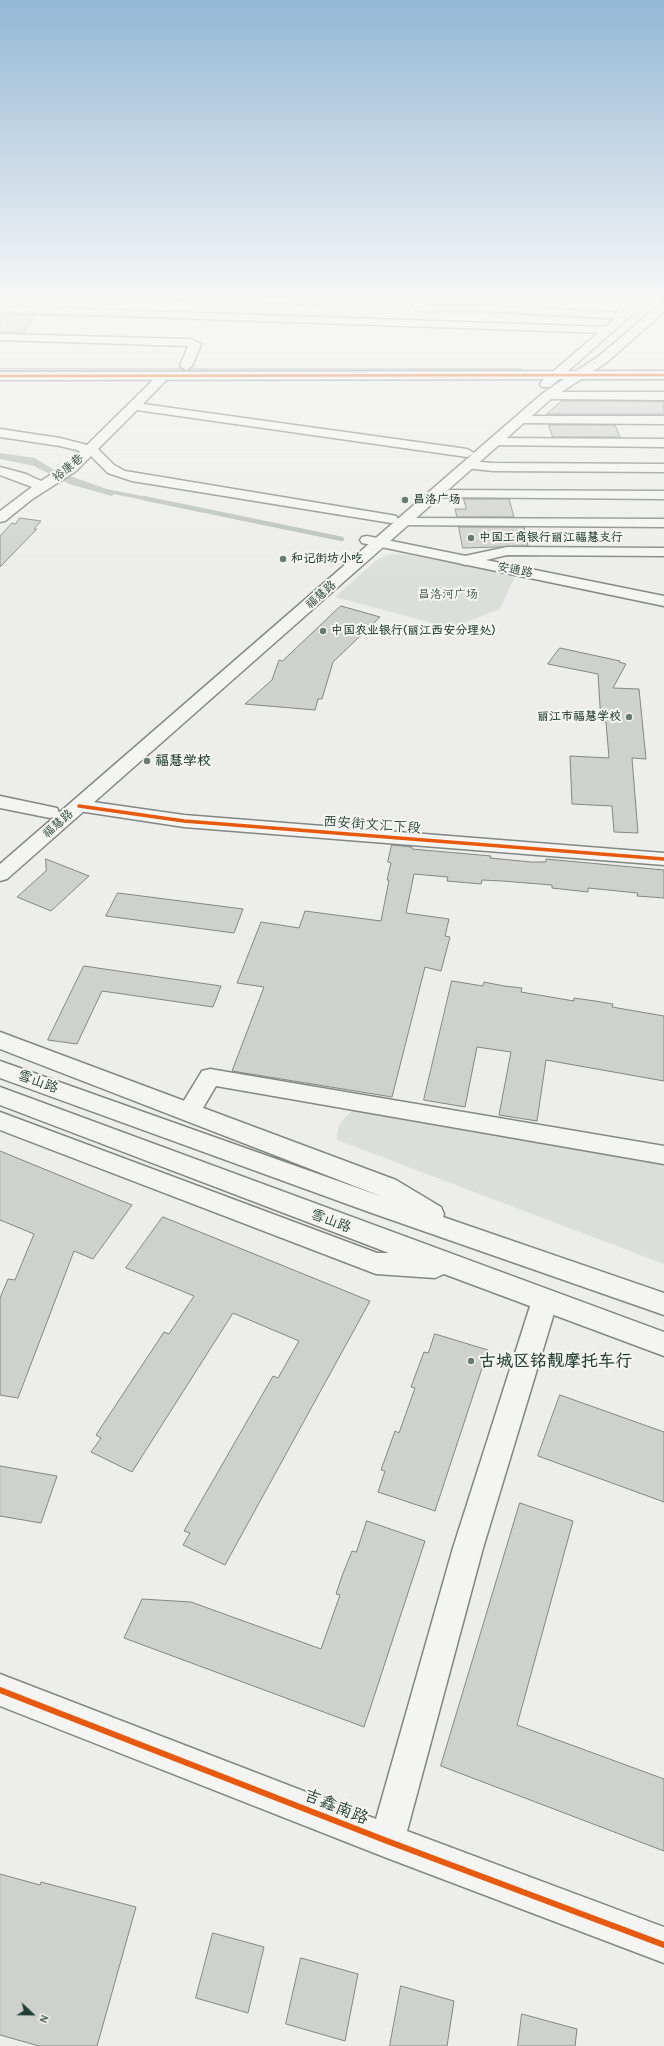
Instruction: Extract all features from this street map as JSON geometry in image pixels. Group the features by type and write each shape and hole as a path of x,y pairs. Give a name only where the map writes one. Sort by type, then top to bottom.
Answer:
{"street":[{"name":"裕康巷","path":"0,518 71,468 148,392"},
{"name":"福慧路","path":"0,875 468,459 538,392"},
{"name":"福慧路","path":"398,521 436,494 468,459 495,442 553,392"},
{"path":"548,396 664,396"},
{"path":"134,406 468,459 493,467 664,468"},
{"path":"520,420 664,420"},
{"path":"0,434 58,443 89,450 97,454 107,466 115,472 136,478 398,521 664,523"},
{"path":"495,442 664,443"},
{"path":"0,471 45,486"},
{"path":"436,494 664,495"},
{"name":"福慧路","path":"0,855 374,542"},
{"name":"安通路","path":"374,542 664,601"},
{"path":"465,560 508,551 664,552"},
{"path":"0,802 50,812"},
{"name":"西安街文汇下段","path":"79,806 184,821 664,859"},
{"path":"0,1040 386,1187 471,1237"},
{"name":"雪山路","path":"0,1069 471,1237 664,1304"},
{"path":"189,1112 210,1077 664,1155"},
{"name":"雪山路","path":"0,1096 664,1344"},
{"path":"0,1121 376,1263 460,1269"},
{"path":"387,1842 468,1548 545,1300"},
{"name":"吉鑫南路","path":"0,1690 226,1777 387,1842 664,1945"}],"green space":[{"name":"昌洛河广场","path":"392,554 409,555 515,576 500,609 451,628 335,597 379,558"},
{"path":"355,1110 664,1165 664,1264 337,1140 341,1122"}],"shaded area":[{"path":"0,453 35,458 56,471 115,492 112,496 69,484 34,466 0,459"}],"building":[{"path":"562,401 664,401 664,414 547,414"},
{"path":"549,425 615,425 620,437 553,437"},
{"path":"464,499 509,499 514,517 457,517 455,509 466,509"},
{"path":"20,518 41,521 34,529 37,529 0,567 0,536 12,523 15,524"},
{"path":"459,527 524,527 528,546 463,548"},
{"path":"341,606 380,617 333,662 322,699 318,699 315,710 245,704 272,680 279,660 282,661"},
{"path":"560,648 620,661 619,662 626,664 613,688 639,689 646,759 632,758 638,833 614,832 612,806 572,804 570,756 609,758 606,722 601,722 598,674 548,664"},
{"path":"392,845 412,847 412,849 491,856 490,858 531,862 546,862 546,859 664,870 664,898 637,896 638,893 588,888 588,892 552,888 552,885 502,881 482,880 481,884 447,881 448,877 414,874 406,913 449,919 445,936 450,937 441,971 425,967 392,1097 232,1071 264,987 237,983 261,922 299,928 305,911 381,921 389,880 387,880 391,863 388,862"},
{"path":"46,859 89,876 51,911 17,897 46,871"},
{"path":"118,893 243,909 234,933 106,916"},
{"path":"84,966 221,986 213,1007 102,991 77,1044 48,1040"},
{"path":"452,981 483,986 484,982 522,988 521,992 574,1001 574,998 613,1004 612,1007 664,1016 664,1081 546,1060 537,1121 499,1115 511,1052 477,1047 465,1107 424,1100"},
{"path":"0,1151 132,1205 93,1259 74,1251 18,1398 0,1395 0,1298 8,1279 15,1280 34,1234 0,1220"},
{"path":"163,1217 370,1301 225,1565 183,1545 190,1533 184,1531 273,1376 278,1378 299,1341 233,1313 132,1472 91,1452 101,1438 96,1435 164,1332 169,1334 194,1296 126,1268"},
{"path":"435,1334 488,1350 435,1511 378,1492 385,1471 381,1470 395,1431 399,1433 415,1388 411,1387 424,1352 428,1353"},
{"path":"560,1395 664,1432 664,1502 538,1456"},
{"path":"0,1466 57,1476 41,1523 0,1516"},
{"path":"520,1503 573,1521 517,1725 664,1779 664,1851 441,1766"},
{"path":"367,1521 425,1541 364,1727 124,1638 142,1599 191,1602 321,1649 340,1595 336,1594 342,1576 352,1551 356,1552"},
{"path":"0,1874 40,1885 41,1882 136,1907 97,2046 39,2046 0,2035"},
{"path":"213,1933 264,1947 248,2013 196,1998"},
{"path":"301,1958 358,1974 345,2041 286,2024"},
{"path":"401,1986 454,2001 447,2046 390,2046"},
{"path":"522,2014 577,2029 575,2046 518,2046"}],"waterway":[{"path":"107,491 145,498"},
{"path":"145,498 342,539"}],"cycle path":[{"path":"79,806 184,821 664,859"},
{"path":"0,1690 219,1774 387,1841 664,1945"}],"place":[{"name":"昌洛广场","path":"405,500"},
{"name":"中国工商银行丽江福慧支行","path":"471,538"},
{"name":"和记街坊小吃","path":"283,559"},
{"name":"中国农业银行(丽江西安分理处)","path":"323,631"},
{"name":"丽江市福慧学校","path":"629,717"},
{"name":"福慧学校","path":"147,761"},
{"name":"古城区铭靓摩托车行","path":"471,1361"}]}
